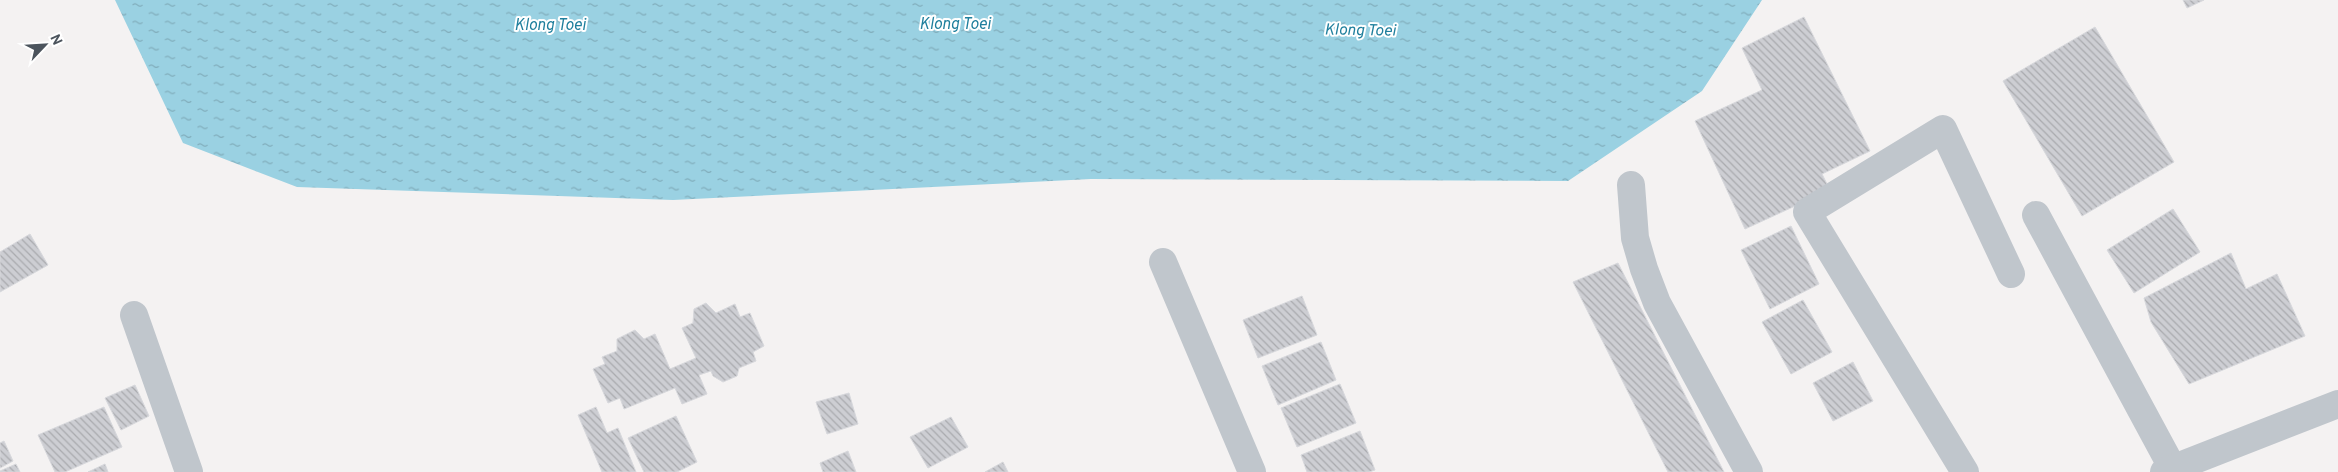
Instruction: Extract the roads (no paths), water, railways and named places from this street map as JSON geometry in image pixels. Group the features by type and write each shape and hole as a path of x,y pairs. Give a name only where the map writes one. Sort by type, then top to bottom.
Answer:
{"street":[{"path":"1965,472 1806,212 1943,129 2011,274"},
{"path":"1631,185 1635,238 1657,303 1749,472"},
{"path":"2036,215 2168,470 2338,404"},
{"path":"1163,262 1252,472"},
{"path":"134,316 189,472"}],"water":[{"name":"Klong Toei","path":"115,0 1762,0 1702,91 1568,181 1091,179 673,200 297,187 183,143"}]}
